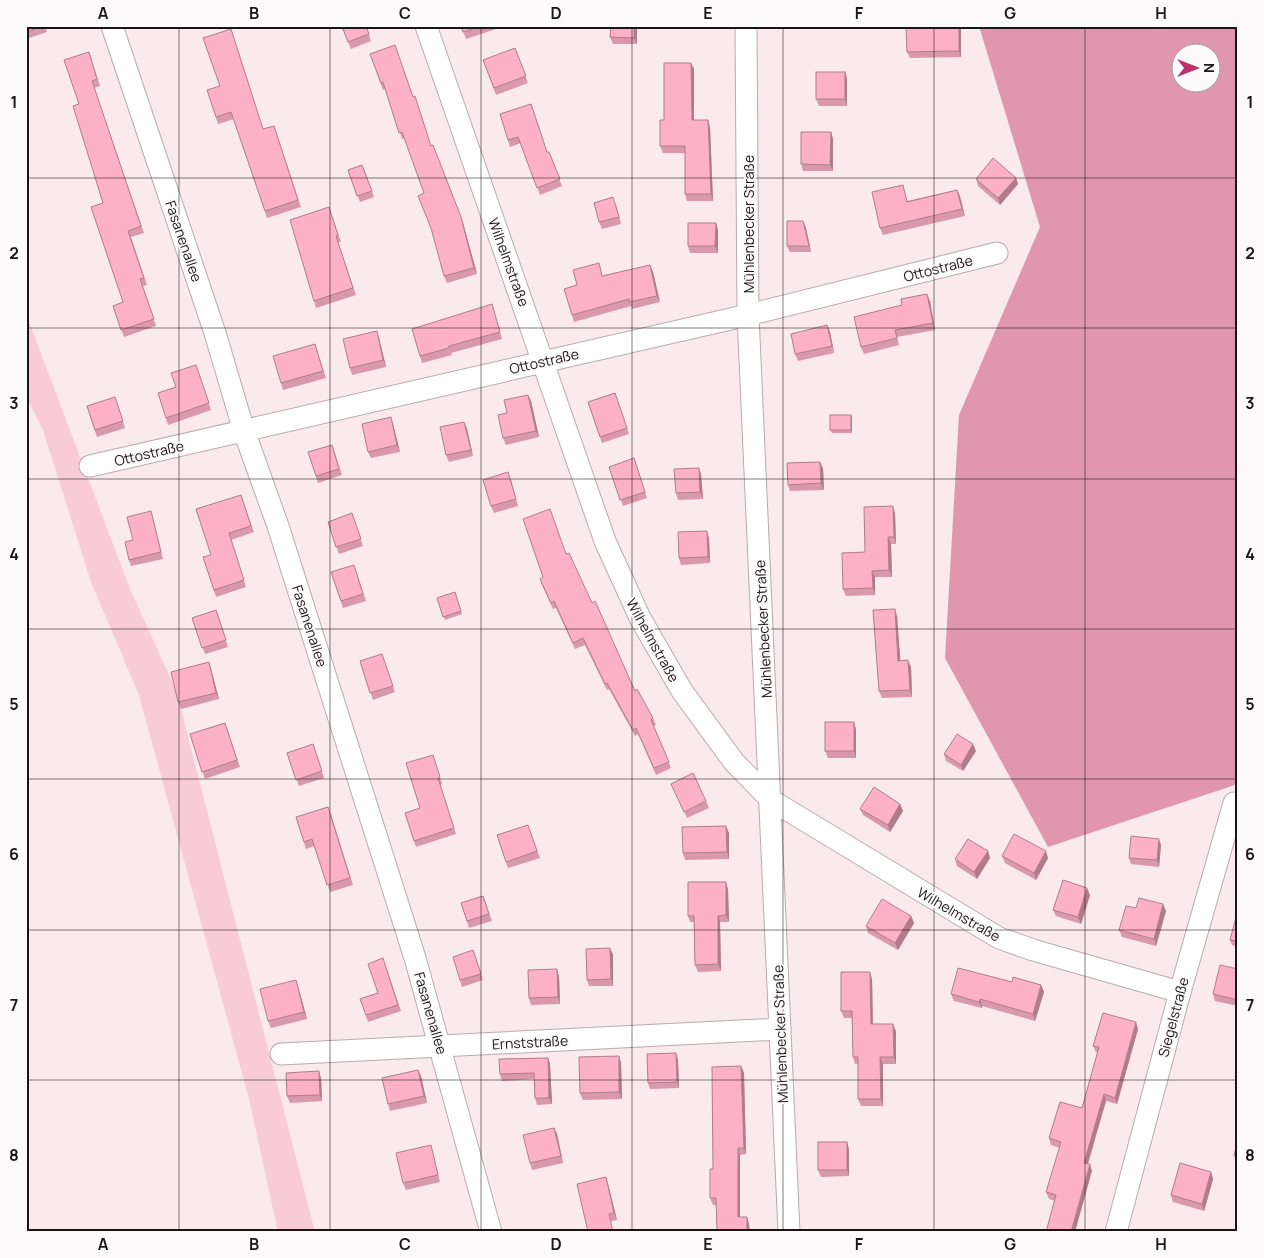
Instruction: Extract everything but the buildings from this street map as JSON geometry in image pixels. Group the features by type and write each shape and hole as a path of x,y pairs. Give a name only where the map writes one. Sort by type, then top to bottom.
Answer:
{"street":[{"name":"Fasanenallee","path":"112,26 215,333 244,431 278,526 345,735 415,958 491,1232"},
{"name":"Wilhelmstraße","path":"426,26 544,360 602,533 640,618 668,668 700,718 734,762 771,800 999,938 1033,950 1180,992"},
{"name":"Mühlenbecker Straße","path":"746,26 748,316 789,1232"},
{"name":"Ottostraße","path":"90,466 544,360 748,316 997,253"},
{"name":"Siegelstraße","path":"1116,1232 1180,992 1234,803"},
{"name":"Ernststraße","path":"281,1054 780,1029"}],"shaded area":[{"path":"979,26 1238,26 1238,784 1048,847 945,658 959,415 1040,227"},
{"path":"26,314 130,589 176,690 315,1232 278,1232 249,1099 139,695 91,582 43,430 26,396"}]}
